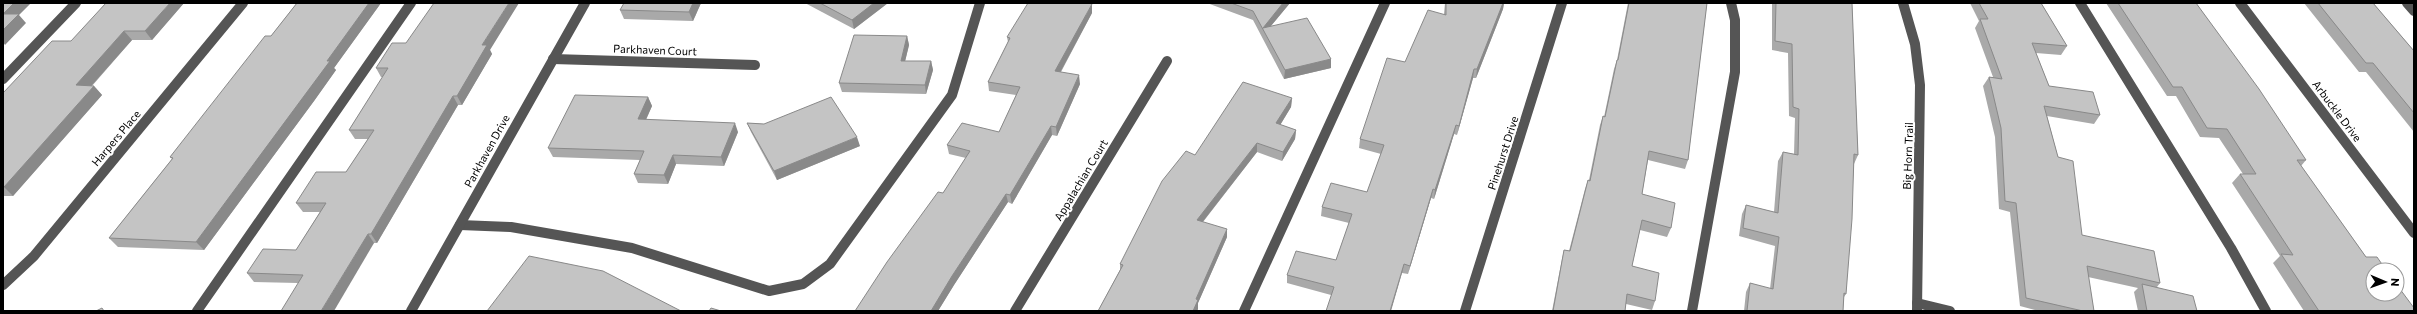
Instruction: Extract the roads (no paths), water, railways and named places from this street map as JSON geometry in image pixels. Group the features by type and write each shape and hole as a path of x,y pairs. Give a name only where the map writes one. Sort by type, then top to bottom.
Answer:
{"street":[{"path":"3,79 76,3"},
{"name":"Harpers Place","path":"3,285 34,256 243,3"},
{"path":"197,311 411,3"},
{"name":"Parkhaven Drive","path":"411,311 585,3"},
{"path":"460,225 511,227 632,248 769,291 788,290 805,285 830,264 952,95 980,3"},
{"path":"1244,311 1385,3"},
{"name":"Pinehurst Drive","path":"1466,311 1562,3"},
{"path":"1692,311 1735,72 1735,20 1731,3"},
{"name":"Big Horn Trail","path":"1903,3 1908,16 1917,56 1922,99 1917,307"},
{"path":"2080,3 2231,248 2266,311"},
{"name":"Arbuckle Drive","path":"2240,3 2414,234"},
{"path":"2407,3 2414,11"},
{"name":"Parkhaven Court","path":"553,59 756,65"},
{"name":"Appalachian Court","path":"1015,311 1167,61"},
{"path":"1917,307 1950,311"}]}
